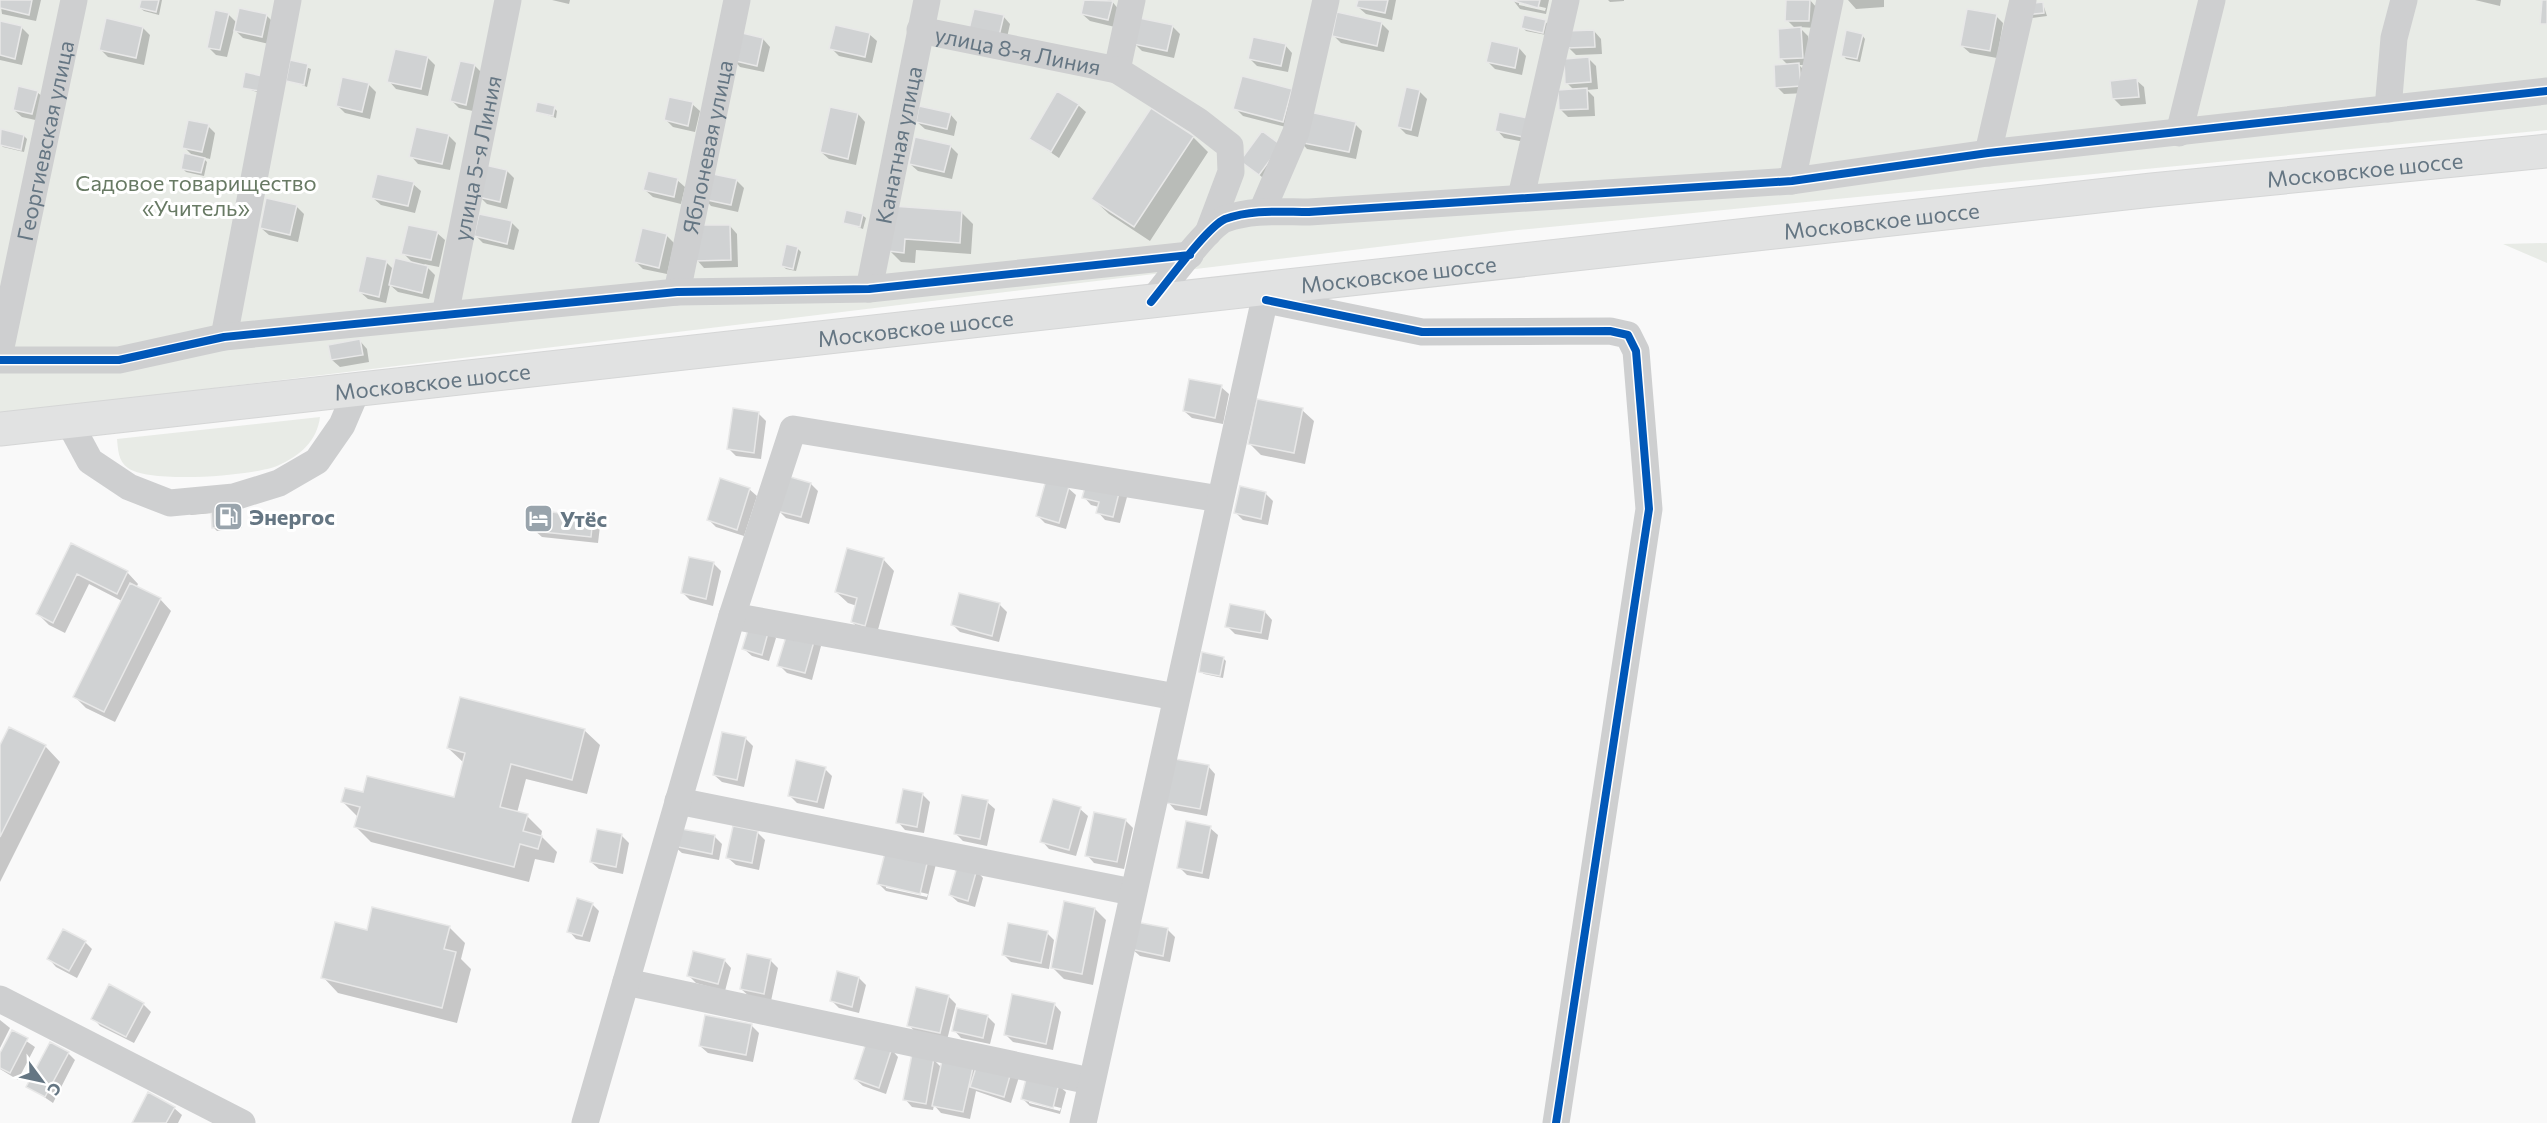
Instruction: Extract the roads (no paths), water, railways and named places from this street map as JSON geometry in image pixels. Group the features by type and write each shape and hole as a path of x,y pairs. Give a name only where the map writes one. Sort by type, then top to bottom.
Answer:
{"highway":[{"name":"Московское шоссе","path":"0,429 1150,302 1266,294 2152,190 2547,152"}],"street":[{"name":"Георгиевская улица","path":"0,352 74,0"},
{"path":"224,337 288,0"},
{"name":"улица 5-я Линия","path":"445,315 508,0"},
{"name":"Яблоневая улица","path":"677,292 690,217 737,0"},
{"name":"Канатная улица","path":"869,289 927,0"},
{"name":"улица 8-я Линия","path":"920,30 1117,70 1132,0"},
{"path":"1262,211 1296,132 1326,0"},
{"path":"1521,197 1566,0"},
{"path":"1792,181 1830,0"},
{"path":"1988,153 2023,0"},
{"path":"2179,133 2212,0"},
{"path":"2388,109 2394,38 2404,0"},
{"path":"1117,70 1198,121 1230,147 1232,172 1208,233"},
{"path":"1150,302 1208,233 1224,220 1262,211 1309,212 1792,181 1988,153 2388,109 2509,93 2547,91"},
{"path":"0,360 119,360 224,337 677,292 869,289 1190,255"},
{"path":"1083,1123 1090,1081 1266,294 1422,332 1611,331 1628,335 1636,351 1649,509 1556,1123"},
{"path":"69,422 90,461 129,487 170,503 234,497 279,483 317,461 342,425 357,390"},
{"path":"585,1123 732,616 793,429 1220,499"},
{"path":"732,616 1176,697"},
{"path":"678,801 1132,892"},
{"path":"626,982 1090,1081"},
{"path":"0,999 242,1123"}],"place":[{"name":"Энергос","path":"228,516"},
{"name":"Утёс","path":"539,518"}],"park label":[{"name":"Садовое товарищество «Учитель»","path":"196,194"}]}
